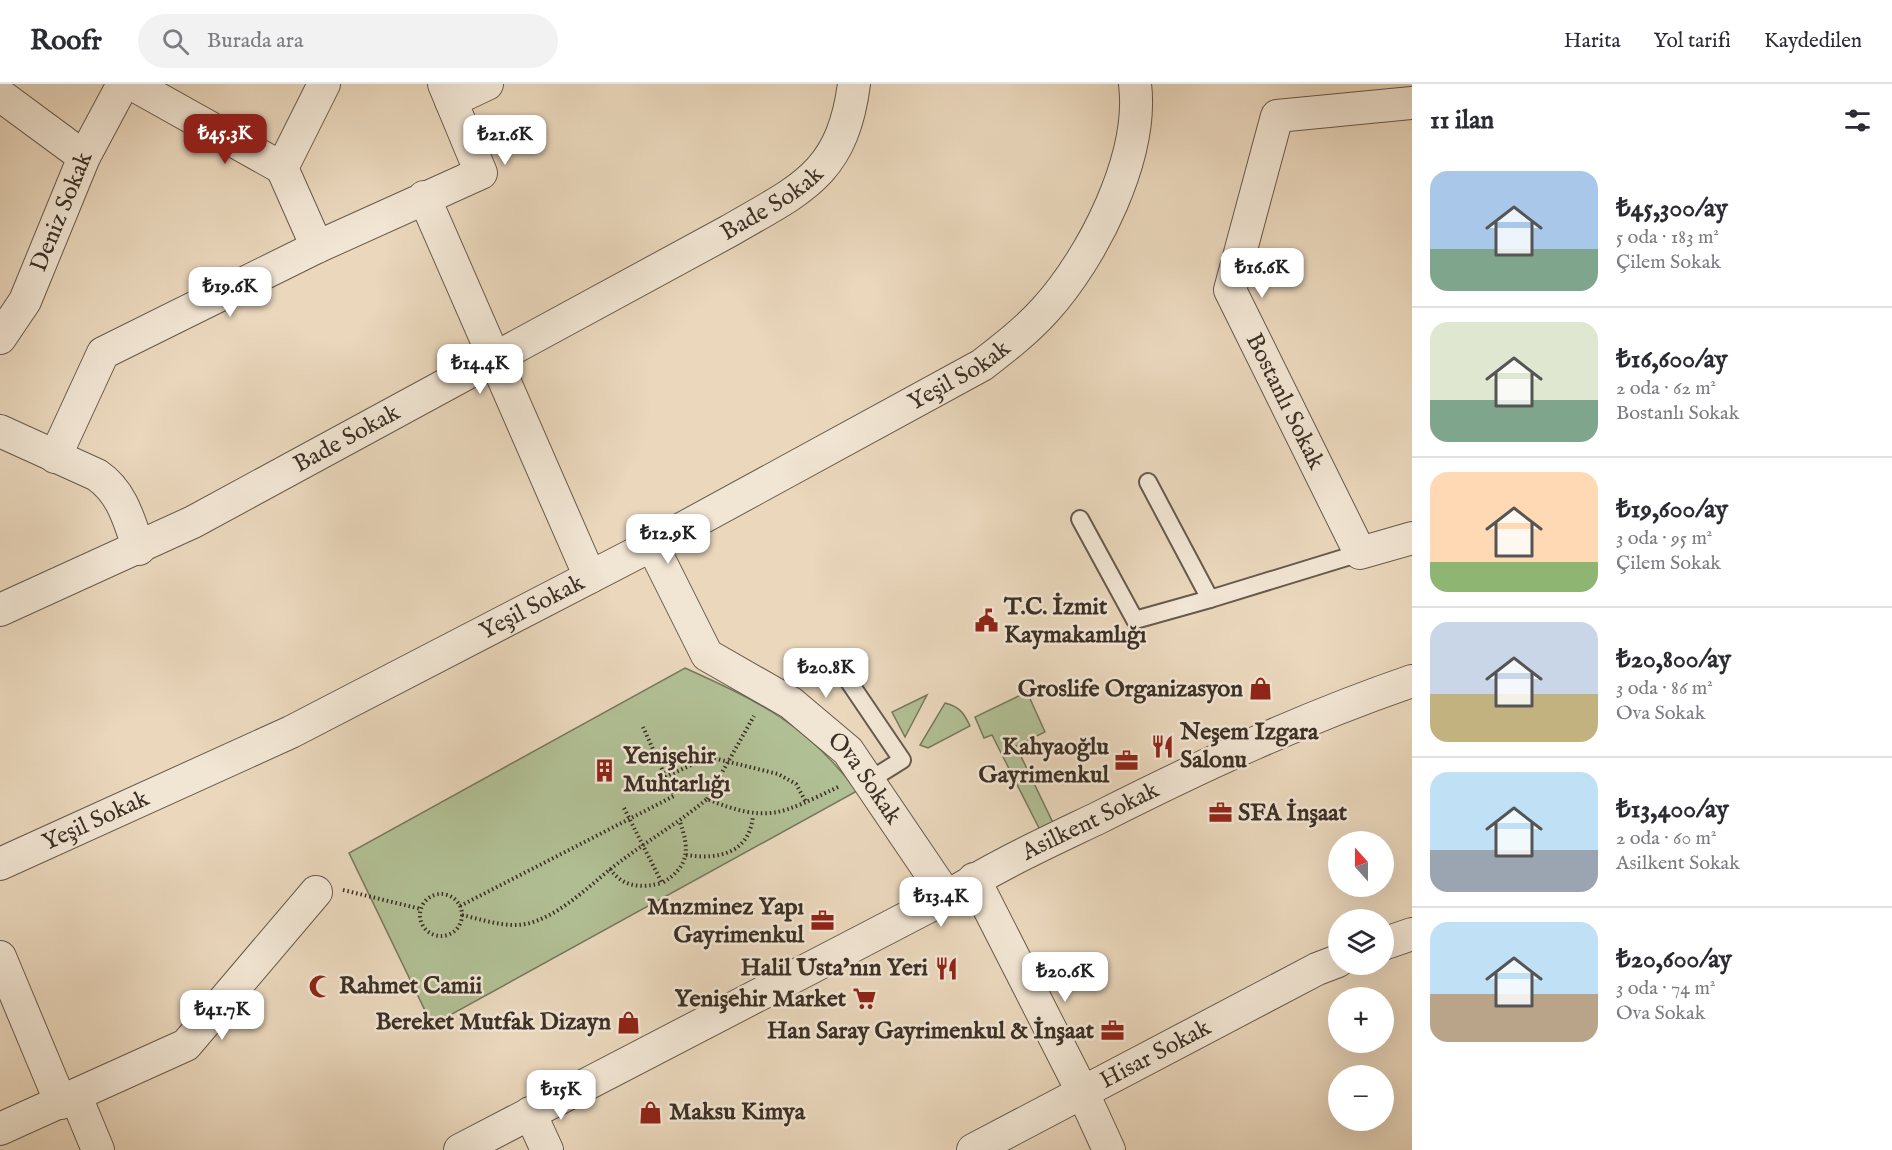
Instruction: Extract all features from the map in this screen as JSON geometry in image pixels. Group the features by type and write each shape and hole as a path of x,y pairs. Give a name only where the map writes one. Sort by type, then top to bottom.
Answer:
{"street":[{"name":"Deniz Sokak","path":"0,338 25,302 84,157 123,84"},
{"path":"132,84 282,168 317,247"},
{"path":"282,168 324,84"},
{"path":"55,457 103,353 317,247 481,173 448,93 487,84"},
{"name":"Bade Sokak","path":"0,610 139,549 250,492 729,231 805,186 829,161 845,125 854,84"},
{"name":"Yeşil Sokak","path":"0,864 291,732 652,545 982,365 1017,338 1045,310 1076,269 1122,177 1133,132 1135,84"},
{"path":"0,95 84,157"},
{"name":"Bostanlı Sokak","path":"1360,553 1230,290 1277,116 1412,103"},
{"path":"424,197 591,577"},
{"path":"0,431 97,475 110,484 118,495 139,549"},
{"path":"1360,553 1412,538"},
{"name":"Ova Sokak","path":"652,545 707,655 769,690 820,725 848,751 868,777 947,897"},
{"name":"Asilkent Sokak","path":"460,1150 947,897 974,879 1206,765 1286,730 1412,681"},
{"path":"974,879 1109,1150"},
{"path":"0,1129 186,1045 316,892"},
{"path":"1394,940 1412,934"},
{"path":"0,957 68,1100 98,1150"},
{"name":"Hisar Sokak","path":"973,1150 1328,965"},
{"path":"530,1113 547,1150"}],"lane":[{"path":"1148,482 1210,598"},
{"path":"1080,519 1135,620 1360,553"},
{"path":"839,667 902,760 868,777"}],"path":[{"path":"462,915 501,924 532,923 572,900 610,869 680,822 707,799 769,690"},
{"path":"460,906 674,796 644,727"},
{"path":"665,777 709,757 778,774 796,784 806,802"},
{"path":"707,799 753,814 767,815 868,777"},
{"path":"624,808 662,883"},
{"path":"686,855 712,857 730,852 745,842 752,830 753,814"},
{"path":"610,869 621,882 635,886 662,883 681,868 686,855 680,822"},
{"path":"316,892 359,891 421,909"},
{"path":"443,894 456,900 460,906 462,915 457,929 445,936 438,936 425,929 421,909 429,897 443,894"}],"green space":[{"path":"685,668 759,704 800,731 838,768 857,791 432,1025 349,853"},
{"path":"1027,692 1045,732 1016,746 1056,829 1043,836 992,735 984,738 975,717"},
{"path":"927,695 905,737 892,712"},
{"path":"945,703 961,711 970,726 928,748 920,745"}],"place":[{"name":"T.C. İzmit Kaymakamlığı","path":"986,621"},
{"name":"Groslife Organizasyon","path":"1261,689"},
{"name":"Neşem Izgara Salonu","path":"1162,746"},
{"name":"Kahyaoğlu Gayrimenkul","path":"1127,761"},
{"name":"Yenişehir Muhtarlığı","path":"605,770"},
{"name":"SFA İnşaat","path":"1220,813"},
{"name":"Mnzminez Yapı Gayrimenkul","path":"822,921"},
{"name":"Halil Usta'nın Yeri","path":"946,968"},
{"name":"Rahmet Camii","path":"321,986"},
{"name":"Yenişehir Market","path":"864,999"},
{"name":"Bereket Mutfak Dizayn","path":"629,1022"},
{"name":"Han Saray Gayrimenkul & İnşaat","path":"1112,1031"},
{"name":"Maksu Kimya","path":"651,1112"}]}
